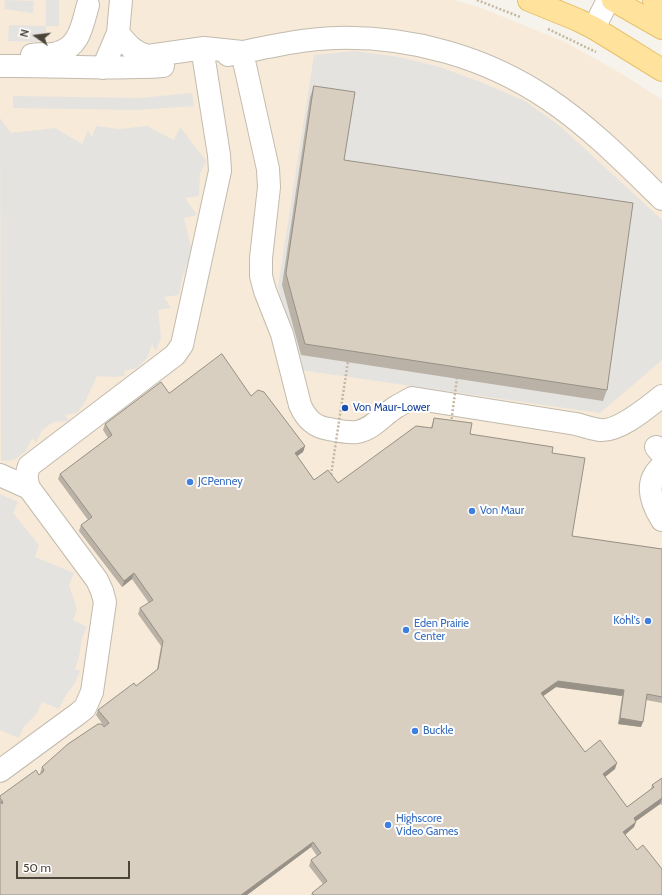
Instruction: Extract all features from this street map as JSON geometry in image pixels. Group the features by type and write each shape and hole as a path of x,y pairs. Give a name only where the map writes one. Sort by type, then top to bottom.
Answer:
{"main road":[{"path":"614,0 662,28"},
{"path":"654,0 662,11"},
{"path":"527,10 578,20 594,28 662,70"}],"street":[{"path":"103,68 118,33 120,0"},
{"path":"594,28 608,0"},
{"path":"88,2 94,38 103,68"},
{"path":"6,66 33,54 57,54 66,50 79,36 88,2"},
{"path":"118,33 134,50 140,54 148,56 204,48 242,52"},
{"path":"6,66 103,68 157,66 204,60 299,41 336,38 401,42 422,46 466,58 507,75 548,99 588,130 662,199"},
{"path":"242,52 268,169 269,187 261,258 261,276 265,291 282,334 300,405 312,423 322,428 357,432 373,425 396,407 412,398 576,424 601,430 619,426 662,396"},
{"path":"0,772 85,708 92,692 105,602 102,590 97,580 29,488 26,480 27,473 29,466 175,356 184,340 220,171 219,155 204,60"},
{"path":"660,456 657,470 652,478 650,487 651,497 662,520"},
{"path":"0,476 29,488"}],"path":[{"path":"477,0 527,10"},
{"path":"546,28 598,53"},
{"path":"336,481 331,475 349,354"},
{"path":"451,426 458,371"}],"shaded area":[{"name":"Eden Prairie Center","path":"0,0 454,0 481,8 565,42 622,74 662,100 662,895 0,895"},
{"path":"5,0 34,1 33,13 4,9"},
{"path":"46,0 59,0 59,26 46,26"},
{"path":"9,25 46,26 46,42 8,41"},
{"path":"355,51 399,57 440,67 525,101 560,126 662,220 662,360 600,413 300,370 278,287 314,55"},
{"path":"192,93 194,106 138,110 13,108 13,96 138,98"},
{"path":"0,118 11,133 55,128 82,144 88,131 92,137 96,126 119,129 147,126 174,140 180,127 206,161 200,174 199,196 185,198 197,215 184,218 192,251 182,278 179,295 164,297 171,308 158,310 161,338 156,351 152,344 147,358 137,368 124,371 125,376 97,376 85,402 77,413 65,415 69,421 54,422 42,430 36,443 32,438 26,451 14,460 1,461"},
{"path":"0,494 18,502 13,513 39,545 35,557 74,573 69,585 77,609 73,620 87,627 82,638 79,657 75,669 80,671 75,683 64,698 59,709 42,702 37,713 23,728 19,738 0,730"}],"building":[{"path":"314,86 355,92 344,160 633,203 607,390 305,344 286,274"},
{"name":"Eden Prairie Center","path":"222,354 251,396 258,390 264,392 305,446 295,453 314,480 328,470 338,483 416,426 432,428 434,418 472,423 470,434 553,447 552,453 585,458 572,536 662,549 662,697 647,694 643,722 620,718 624,690 558,681 541,693 585,752 600,740 617,763 603,774 627,807 654,787 652,785 662,778 662,798 634,818 636,822 623,832 637,850 643,845 662,869 662,895 314,895 312,893 327,881 311,860 321,853 313,842 241,895 0,895 0,801 2,804 3,802 0,796 36,770 39,775 43,772 44,770 42,767 68,744 98,724 102,724 104,727 109,723 98,710 134,683 136,686 158,669 163,641 140,608 153,600 134,573 124,581 81,525 92,517 60,474 112,435 105,424 161,382 169,393"}],"place":[{"name":"Von Maur-Lower","path":"345,408"},
{"name":"JCPenney","path":"190,482"},
{"name":"Von Maur","path":"472,511"},
{"name":"Kohl's","path":"648,621"},
{"name":"Eden Prairie Center","path":"406,630"},
{"name":"Buckle","path":"415,731"},
{"name":"Highscore Video Games","path":"388,825"}]}
